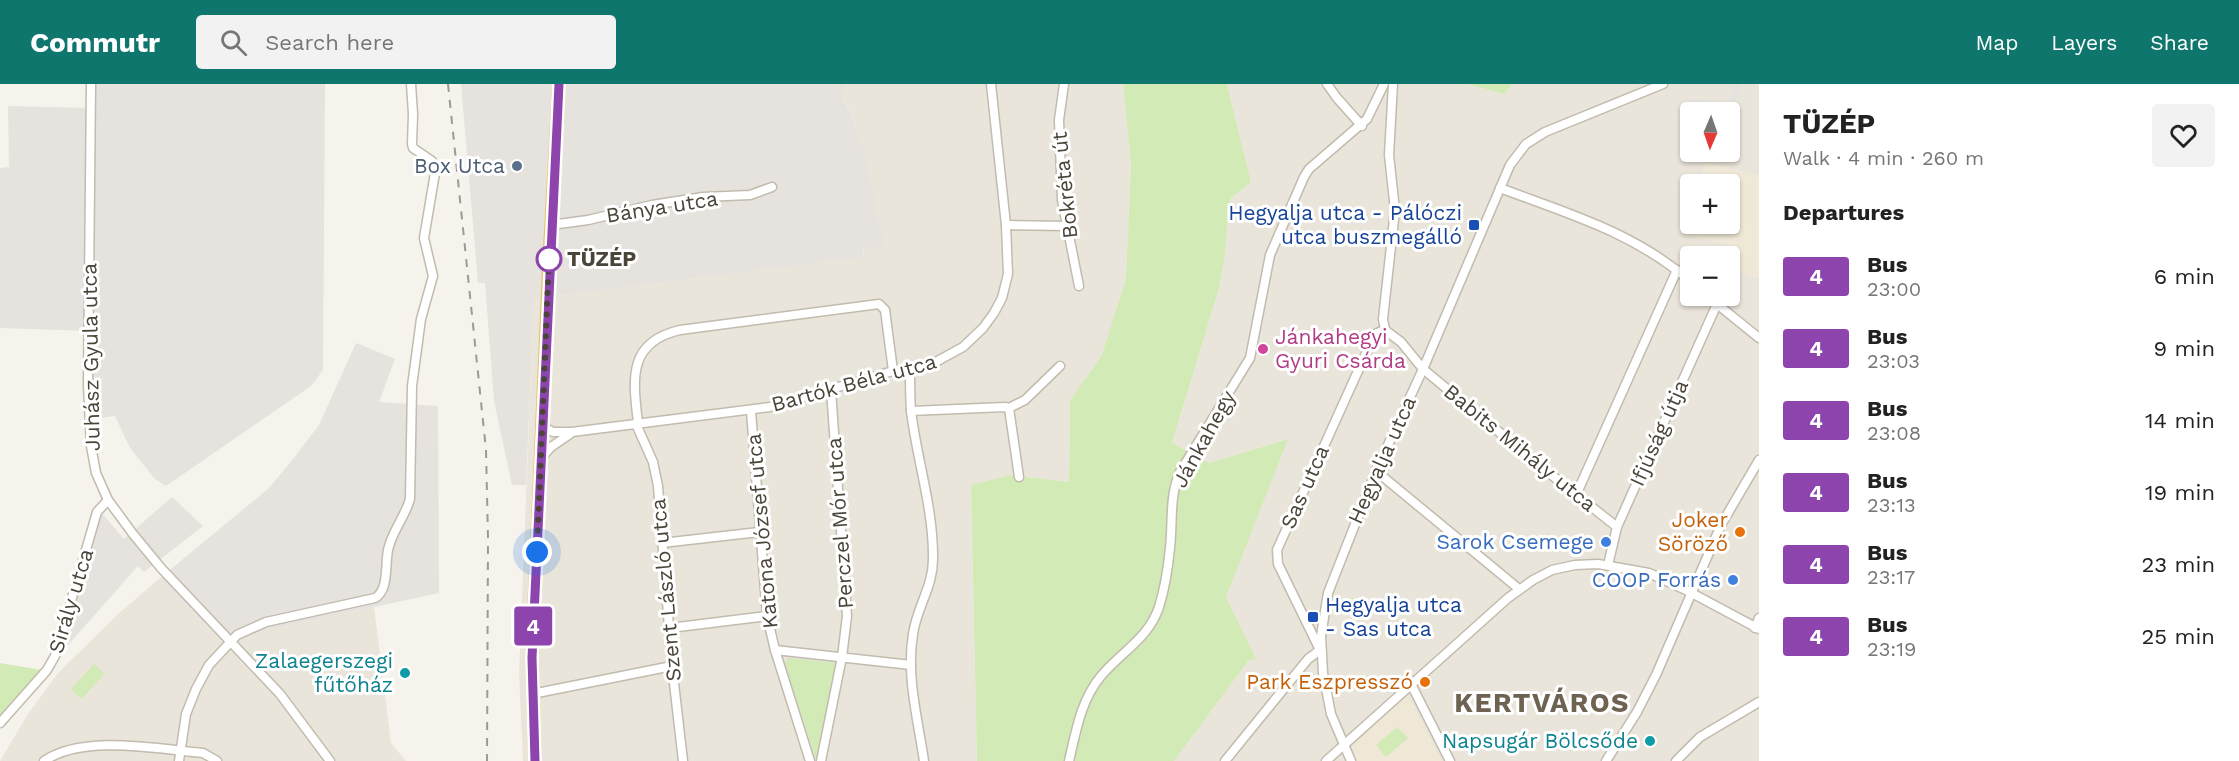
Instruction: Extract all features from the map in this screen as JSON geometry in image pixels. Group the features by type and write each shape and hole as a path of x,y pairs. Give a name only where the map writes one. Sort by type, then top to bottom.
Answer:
{"main road":[{"path":"535,761 532,694 542,426 559,84"}],"street":[{"name":"Juhász Gyula utca","path":"91,84 87,314 89,420 96,473 108,500 161,568 291,707 330,761"},
{"path":"179,761 186,714 196,689 209,665 237,635 254,626 375,598 382,591 391,537 410,499 413,374 421,319 433,276 424,238 434,184 434,167 432,161 413,148 411,84"},
{"name":"Bartók Béla utca","path":"572,432 751,411 893,371 910,370 932,364 949,357 970,341 990,318 1002,298 1007,282 1006,225 991,84"},
{"name":"Bokréta út","path":"1064,84 1059,120 1062,200 1079,285"},
{"path":"1328,84 1337,98 1362,126 1384,84"},
{"path":"1393,84 1389,155 1395,210 1384,310 1385,330 1401,342 1423,369"},
{"name":"Hegyalja utca","path":"1351,761 1331,714 1324,683 1320,650 1322,621 1328,593 1376,471 1423,369 1513,159 1526,144 1564,123 1663,84"},
{"name":"Jánkahegy","path":"1069,761 1079,716 1096,683 1107,669 1145,633 1159,607 1169,559 1174,485 1250,358 1270,255 1304,177 1309,169 1362,126"},
{"name":"Bánya utca","path":"551,225 703,197 750,195 772,187"},
{"path":"1500,188 1622,235 1654,252 1680,273"},
{"path":"1006,225 1066,226"},
{"path":"1576,495 1677,270"},
{"name":"Szent László utca","path":"683,761 672,666 655,468 637,424 634,380 639,358 652,341 664,334 680,330 879,304 885,310 893,371"},
{"name":"Ifjúság útja","path":"1608,565 1617,527 1717,306"},
{"path":"1720,306 1759,338"},
{"name":"Sas utca","path":"1320,650 1281,571 1276,559 1277,550 1371,340 1377,333 1385,330"},
{"path":"911,411 1009,408 1025,400 1060,366"},
{"name":"Babits Mihály utca","path":"1423,369 1617,527"},
{"path":"910,370 911,411 932,528 933,558 930,585 914,626 911,664 924,761"},
{"name":"Perczel Mór utca","path":"821,761 847,626 831,390"},
{"path":"1009,408 1019,477"},
{"name":"Katona József utca","path":"751,411 767,616 774,650 810,761"},
{"path":"542,426 553,432 572,432"},
{"path":"541,458 551,447 572,432"},
{"path":"1606,761 1636,712 1693,594 1726,516 1759,460"},
{"path":"1376,471 1519,589"},
{"name":"Sirály utca","path":"0,723 52,663 97,512 108,500"},
{"path":"662,543 759,532"},
{"path":"1326,761 1519,589 1559,568 1584,564 1608,565 1649,573 1757,628 1759,618"},
{"path":"670,627 767,616"},
{"path":"774,650 911,664"},
{"path":"1225,761 1308,659 1320,650"},
{"path":"532,694 672,666"},
{"path":"1411,684 1450,761"},
{"path":"1676,761 1700,737 1759,702"},
{"path":"44,761 61,752 91,746 203,753 217,761"}],"shaded area":[{"path":"90,84 325,84 323,370 311,386 166,486 155,479 130,448 115,416 91,419 89,331 0,328 0,168 9,167 8,106 90,108"},
{"path":"461,84 846,84 843,98 861,139 884,246 863,249 864,257 534,299 526,485 512,485 494,401 485,283 478,283"},
{"path":"530,84 547,84 544,121 534,116"},
{"path":"846,84 1123,84 1131,164 1126,279 1101,357 1070,400 1069,482 1010,475 971,485 977,761 523,761 519,674 534,299 864,257 861,139 843,97"},
{"path":"1227,84 1467,84 1504,94 1512,84 1759,84 1759,176 1705,163 1702,174 1680,174 1680,234 1733,246 1680,246 1680,306 1740,306 1740,273 1759,278 1759,761 1442,761 1436,751 1352,747 1357,761 1174,761 1249,660 1255,659 1226,597 1287,439 1209,463 1172,443 1219,288 1230,199 1251,182"},
{"path":"1734,84 1740,84 1735,102 1729,102"},
{"path":"1691,98 1707,102 1690,102"},
{"path":"1705,163 1759,176 1759,278 1740,273 1740,246 1687,235 1740,234 1740,174 1702,174"},
{"path":"356,343 395,359 379,402 438,406 439,593 222,640 159,579 269,488 290,463 319,425"},
{"path":"172,497 203,526 144,572 138,566 60,654 100,511 124,539"},
{"path":"159,579 222,640 374,607 391,743 406,761 0,761 28,714 58,673 118,614"},
{"path":"1407,693 1442,761 1357,761 1352,747"}],"green space":[{"path":"1123,84 1227,84 1251,182 1230,199 1219,288 1172,443 1209,463 1288,439 1226,597 1256,659 1249,660 1174,761 977,761 971,485 1010,475 1069,482 1070,400 1101,357 1126,279 1131,164"},
{"path":"1467,84 1512,84 1504,94"},
{"path":"1345,598 1362,598 1362,609 1345,609"},
{"path":"788,658 835,663 819,759 815,757 785,663"},
{"path":"0,663 48,671 0,728"},
{"path":"94,664 105,674 81,699 71,689"},
{"path":"1397,727 1408,738 1386,757 1376,745"}],"railway":[{"path":"448,84 486,450 487,761"}],"bus line":[{"name":"4","path":"535,761 532,658 559,84"}],"place":[{"name":"Box Utca","path":"517,166"},
{"name":"Hegyalja utca - Pálóczi utca buszmegálló","path":"1474,225"},
{"name":"TÜZÉP","path":"549,259"},
{"name":"Jánkahegyi Gyuri Csárda","path":"1263,349"},
{"name":"Joker Söröző","path":"1740,532"},
{"name":"Sarok Csemege","path":"1606,542"},
{"name":"COOP Forrás","path":"1733,580"},
{"name":"Hegyalja utca - Sas utca","path":"1313,617"},
{"name":"Zalaegerszegi fűtőház","path":"405,673"},
{"name":"Park Eszpresszó","path":"1425,682"},
{"name":"Napsugár Bölcsőde","path":"1650,741"}],"district":[{"name":"KERTVÁROS","path":"1542,703"}],"route":[{"path":"537,552 549,259"}]}
